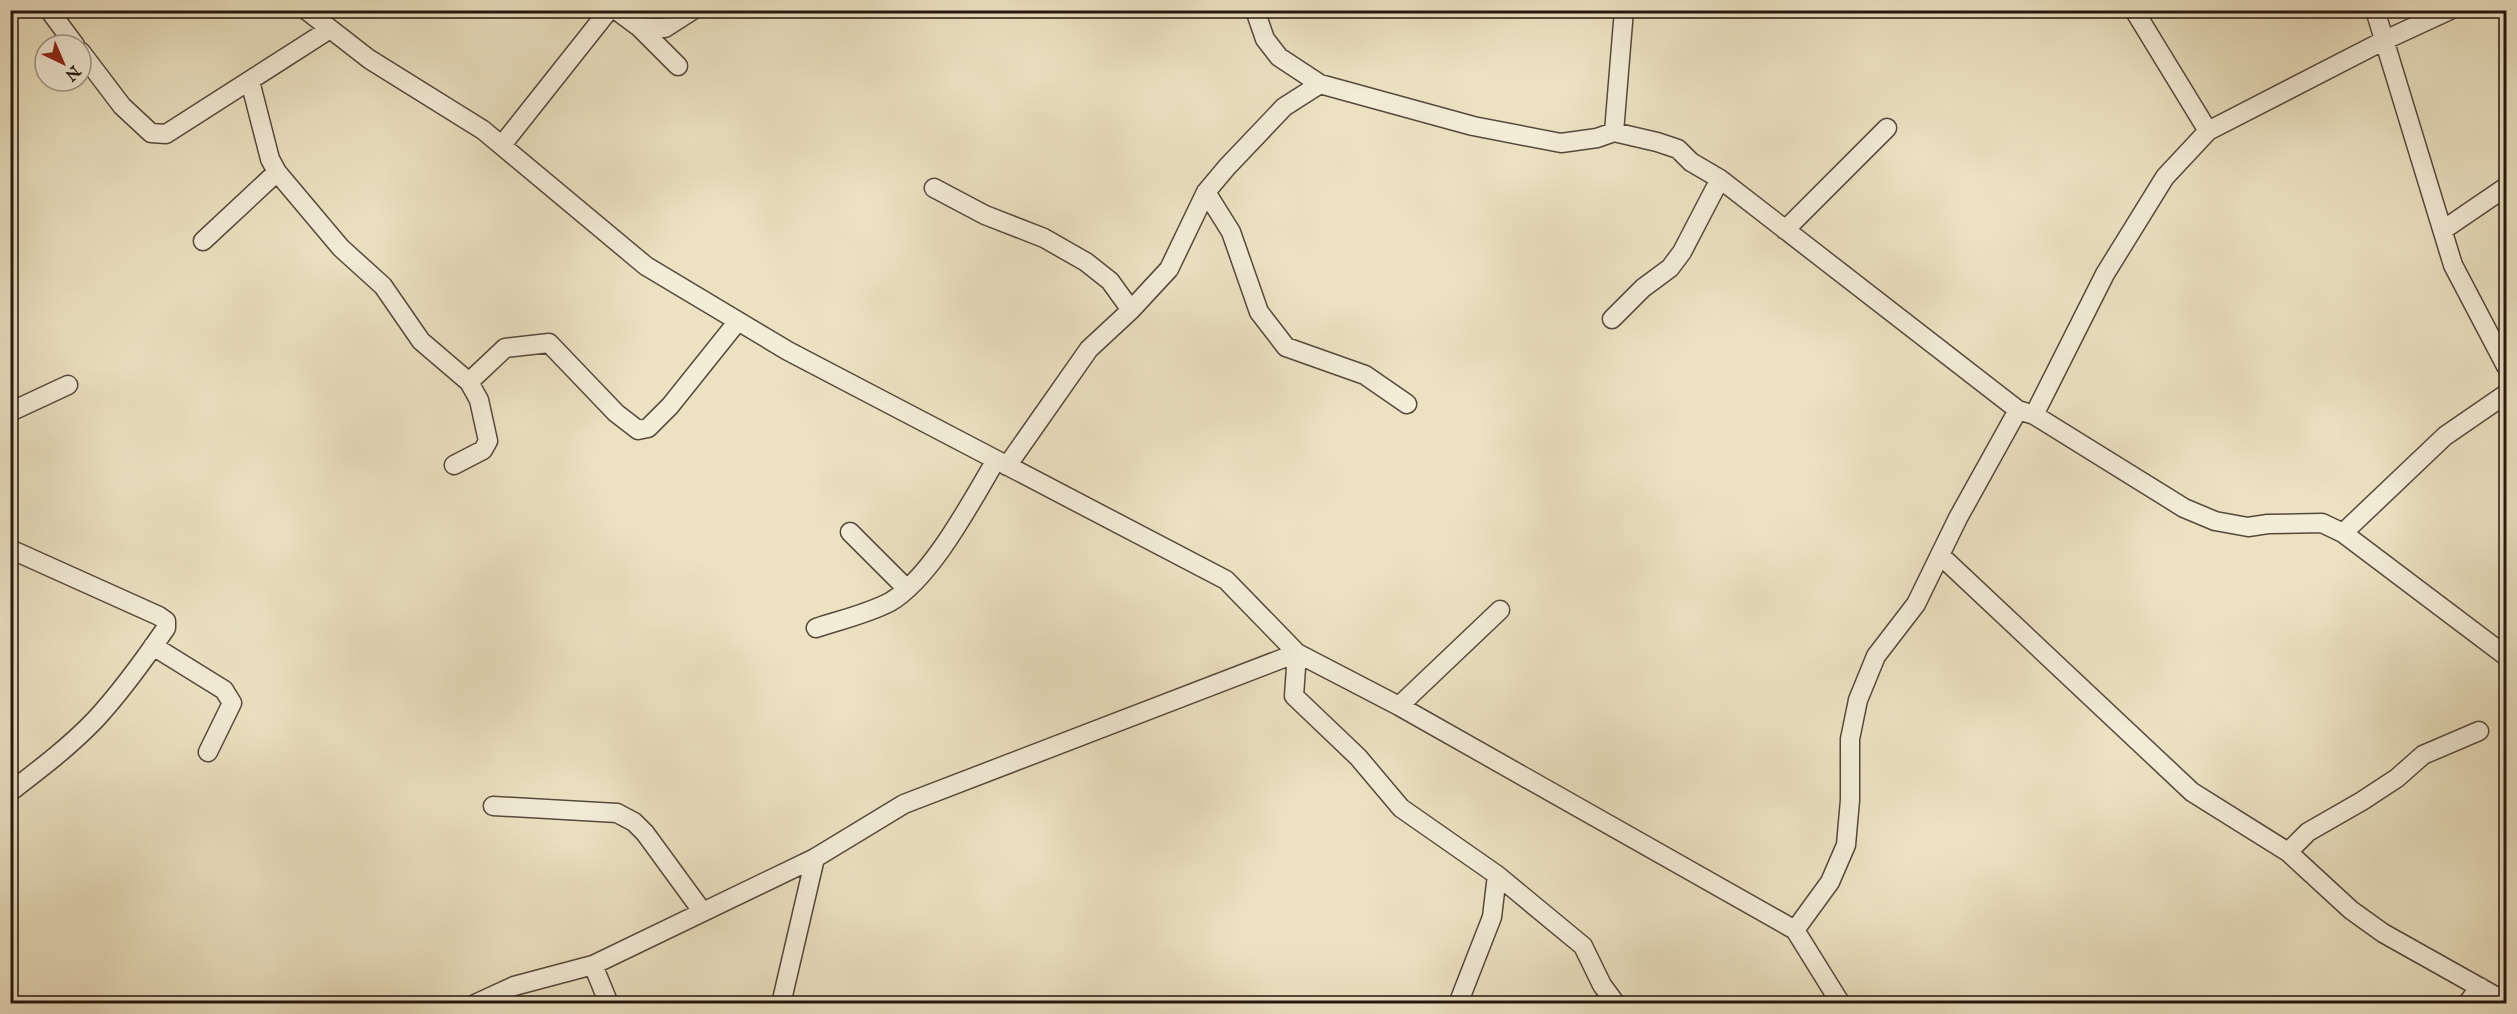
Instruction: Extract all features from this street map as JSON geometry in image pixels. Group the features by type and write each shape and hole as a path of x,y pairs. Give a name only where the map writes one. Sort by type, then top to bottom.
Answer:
{"street":[{"path":"49,10 66,33"},
{"path":"306,10 369,59 483,129 646,266 789,351 1226,580 1297,653 1399,706 1795,930 1841,1004"},
{"path":"502,145 609,10"},
{"path":"616,10 639,27 678,66"},
{"path":"639,27 665,28 693,10"},
{"path":"1255,10 1265,39 1279,57 1320,84 1473,126 1561,143 1598,138 1614,132 1678,149 1691,162 1720,179 2026,412 2184,508 2215,521 2248,527 2268,524 2322,523 2343,533 2506,656"},
{"path":"1614,132 1624,10"},
{"path":"2134,10 2208,131"},
{"path":"2375,10 2453,265 2506,366"},
{"path":"1795,930 1830,882 1846,845 1850,800 1850,739 1858,700 1876,656 1916,604 1958,518 2026,412 2105,274 2165,177 2208,131 2450,10"},
{"path":"93,68 122,106 151,133 166,134 330,29"},
{"path":"250,81 270,159 277,172 341,248 383,286 421,341 469,382 478,400 488,441 483,450 454,465"},
{"path":"816,628 874,609 891,601 907,589 1089,349 1131,310 1169,269 1206,192 1284,107 1320,84"},
{"path":"1785,230 1887,128"},
{"path":"203,241 277,172"},
{"path":"1612,319 1643,288 1670,268 1682,252 1720,179"},
{"path":"2443,230 2506,187"},
{"path":"934,188 985,215 1044,238 1086,262 1110,281 1131,310"},
{"path":"1206,192 1231,232 1259,312 1286,347 1365,375 1407,404"},
{"path":"469,382 506,348 549,343 616,413 638,430 648,429 670,406 738,321"},
{"path":"10,412 68,385"},
{"path":"2343,533 2445,436 2506,394"},
{"path":"850,532 907,589"},
{"path":"10,549 166,621 166,628 95,720 57,756 10,792"},
{"path":"1941,556 2192,792 2288,852 2351,910 2383,933 2506,1002"},
{"path":"1399,706 1500,610"},
{"path":"153,646 224,690 229,697 232,703 208,752"},
{"path":"475,1004 514,986 593,965 815,858 904,804 1297,653"},
{"path":"1297,653 1294,696 1358,757 1401,808 1497,875 1583,946 1602,985 1616,1004"},
{"path":"2288,852 2308,832 2397,778 2423,755 2479,731"},
{"path":"493,806 617,813 634,822 645,833 702,911"},
{"path":"781,1004 815,858"},
{"path":"1458,1004 1492,917 1497,875"},
{"path":"593,965 609,1004"},
{"path":"2467,1004 2480,987"}]}
